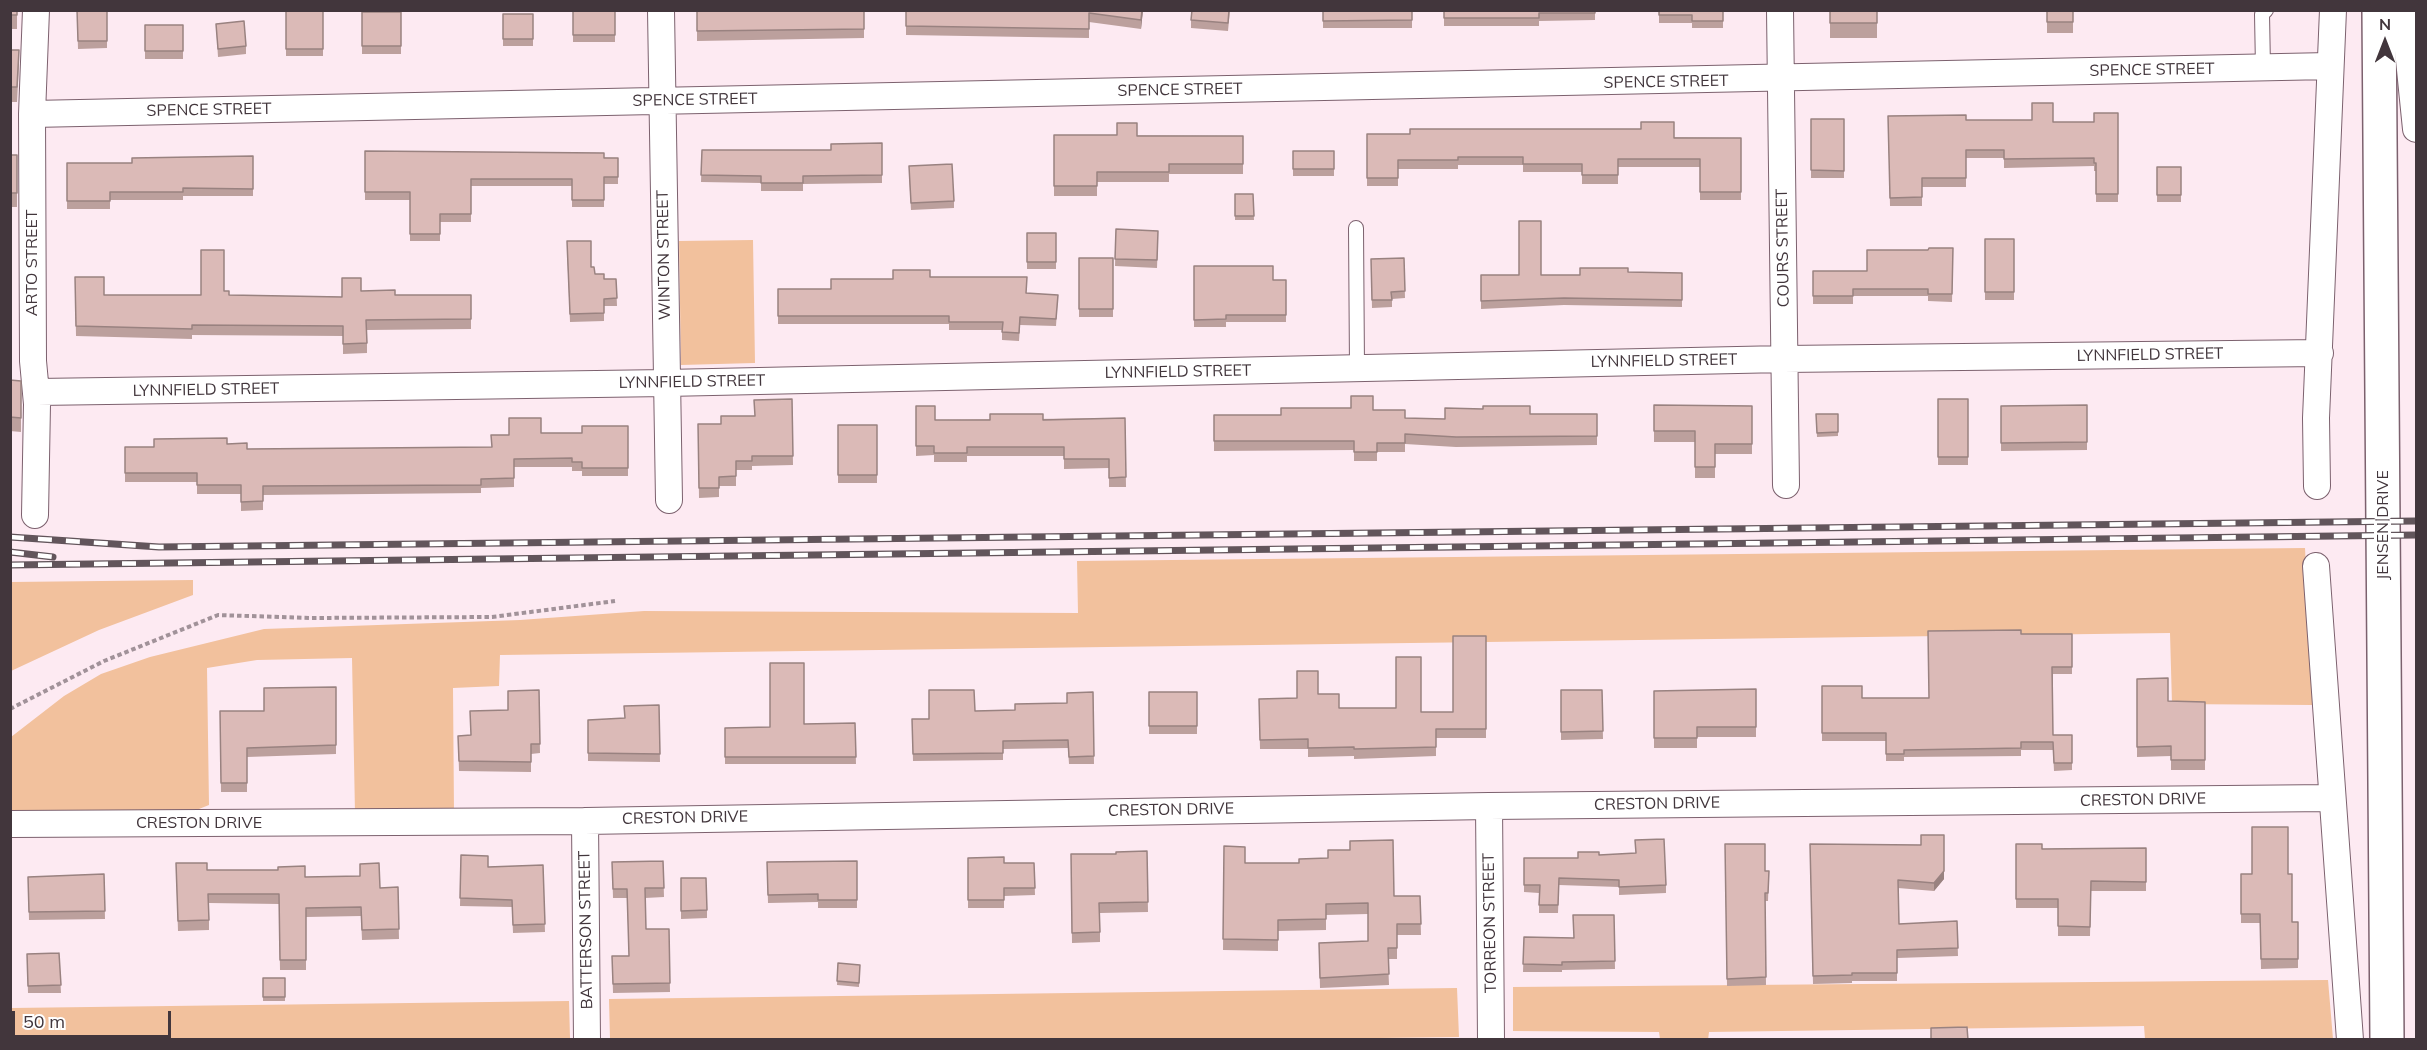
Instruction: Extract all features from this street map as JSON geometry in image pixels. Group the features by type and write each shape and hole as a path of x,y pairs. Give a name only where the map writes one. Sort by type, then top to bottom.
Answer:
{"main road":[{"name":"JENSEN DRIVE","path":"2379,10 2387,1040"}],"street":[{"name":"ARTO STREET","path":"35,515 37,392 33,361 32,114 36,10"},
{"name":"WINTON STREET","path":"661,10 669,500"},
{"name":"COURS STREET","path":"1780,10 1786,485"},
{"path":"2317,486 2329,66 2333,10"},
{"path":"2404,10 2416,129"},
{"name":"SPENCE STREET","path":"32,114 1780,80 2329,66"},
{"name":"LYNNFIELD STREET","path":"37,392 666,382 1784,358 2320,353"},
{"path":"2316,566 2350,1040"},
{"name":"CRESTON DRIVE","path":"10,825 585,821 1489,806 2331,798"},
{"name":"TORREON STREET","path":"1489,806 1491,1040"},
{"name":"BATTERSON STREET","path":"585,821 587,1040"}],"lane":[{"path":"2261,12 2263,68"},
{"path":"1356,228 1357,368"}],"path":[{"path":"10,709 104,662 218,615 492,617 615,601"}],"shaded area":[{"path":"753,240 755,363 681,365 679,241"},
{"path":"2305,548 2313,705 2172,704 2170,633 500,655 499,686 453,688 454,813 355,813 352,658 257,660 207,668 209,805 189,813 11,816 11,737 64,696 101,674 150,657 264,629 520,620 644,611 1078,613 1077,561"},
{"path":"193,580 193,595 99,630 11,671 11,582"},
{"path":"2328,980 2333,1039 2145,1039 2144,1026 1709,1032 1708,1040 1660,1039 1659,1032 1513,1031 1513,987"},
{"path":"1457,988 1459,1037 1219,1040 610,1039 609,999"},
{"path":"569,1001 570,1038 11,1039 11,1008"}],"building":[{"path":"10,10 17,10 17,15 10,15"},
{"path":"77,10 107,10 107,41 78,41"},
{"path":"286,10 323,10 323,49 286,49"},
{"path":"573,10 615,10 615,35 573,35"},
{"path":"697,10 864,10 864,29 697,31"},
{"path":"906,10 1142,10 1141,20 1089,13 1089,29 906,26"},
{"path":"1192,10 1229,10 1228,23 1191,20"},
{"path":"1323,10 1412,10 1412,20 1323,21"},
{"path":"1444,10 1595,10 1595,13 1539,13 1539,18 1444,18"},
{"path":"1659,10 1723,10 1723,21 1692,21 1692,15 1659,15"},
{"path":"1830,10 1877,10 1877,23 1830,23"},
{"path":"2047,10 2073,10 2073,22 2047,22"},
{"path":"362,12 401,12 401,46 362,46"},
{"path":"503,14 533,14 533,39 503,39"},
{"path":"244,21 246,46 218,49 216,24"},
{"path":"145,25 183,25 183,51 145,51"},
{"path":"10,50 19,50 17,87 10,87"},
{"path":"2032,103 2053,103 2053,122 2094,122 2094,113 2118,113 2118,194 2096,194 2094,158 2004,159 2004,150 1966,150 1966,178 1922,178 1922,197 1890,198 1888,116 1966,115 1966,120 2032,120"},
{"path":"1811,119 1844,119 1844,171 1811,170"},
{"path":"1641,122 1674,122 1674,138 1741,138 1741,192 1700,192 1700,159 1618,159 1618,175 1582,175 1582,164 1523,164 1523,157 1398,160 1398,178 1367,178 1367,134 1410,134 1410,129 1641,129"},
{"path":"1117,123 1137,123 1137,136 1243,136 1243,164 1169,164 1169,172 1097,172 1097,186 1054,186 1054,135 1117,135"},
{"path":"882,143 882,175 803,176 803,183 761,183 761,176 701,175 702,150 831,150 831,144"},
{"path":"365,151 604,153 604,158 618,158 618,177 604,177 604,200 572,200 572,179 471,179 471,214 440,214 440,234 410,234 410,192 365,192"},
{"path":"1293,151 1334,151 1334,169 1293,169"},
{"path":"10,155 17,155 17,193 10,193"},
{"path":"253,156 253,189 183,188 183,192 110,192 110,201 67,201 67,163 132,163 132,158"},
{"path":"952,164 954,201 911,203 909,166"},
{"path":"2157,167 2181,167 2181,195 2157,195"},
{"path":"1235,194 1253,194 1254,216 1235,216"},
{"path":"1519,221 1541,221 1541,275 1580,275 1580,268 1628,268 1628,272 1682,273 1682,300 1564,298 1481,301 1481,275 1519,275"},
{"path":"1116,229 1158,231 1157,260 1115,259"},
{"path":"1027,233 1056,233 1056,262 1027,262"},
{"path":"1985,239 2014,239 2014,292 1985,292"},
{"path":"567,241 591,241 591,267 594,267 595,274 604,274 604,279 616,279 617,298 604,299 604,313 570,314"},
{"path":"1929,248 1953,248 1952,294 1928,294 1928,289 1853,289 1853,296 1813,296 1813,271 1867,271 1867,250 1928,250"},
{"path":"201,250 224,250 224,291 229,291 229,295 342,297 342,278 361,278 361,291 395,290 395,295 471,295 471,319 366,320 367,343 343,344 343,326 192,325 192,329 76,326 75,277 104,277 104,295 201,295"},
{"path":"1079,258 1113,258 1113,309 1079,309"},
{"path":"1404,258 1405,291 1391,292 1392,300 1372,300 1371,259"},
{"path":"1194,266 1273,266 1273,280 1286,280 1286,315 1226,315 1226,319 1194,320"},
{"path":"893,270 930,270 930,277 1027,277 1026,293 1058,295 1056,319 1020,317 1019,333 1002,332 1003,322 949,322 949,316 778,316 778,289 831,289 831,279 893,279"},
{"path":"10,380 21,381 21,418 10,417"},
{"path":"1351,396 1373,396 1373,410 1405,410 1405,418 1445,419 1445,408 1483,409 1483,406 1530,406 1530,414 1597,414 1597,436 1456,437 1405,434 1405,443 1377,443 1377,452 1354,452 1354,441 1214,441 1214,415 1281,415 1281,408 1351,408"},
{"path":"792,399 793,456 752,456 752,461 736,461 736,476 719,477 719,488 699,488 698,424 721,424 721,416 755,416 754,400"},
{"path":"1938,399 1968,399 1968,457 1938,457"},
{"path":"1654,405 1752,406 1752,444 1715,444 1715,467 1695,467 1695,431 1654,431"},
{"path":"2087,405 2087,442 2001,443 2001,406"},
{"path":"916,406 935,406 935,420 990,420 990,414 1043,414 1043,420 1125,418 1126,477 1109,478 1109,459 1064,459 1064,447 967,447 967,453 934,453 934,446 916,446"},
{"path":"1816,414 1838,414 1838,432 1817,433"},
{"path":"509,418 541,418 541,433 582,433 582,426 628,426 628,468 582,468 582,462 572,462 572,458 514,459 514,478 481,479 481,485 263,486 263,501 241,502 241,485 197,485 197,473 125,473 125,447 154,447 154,439 227,438 227,444 247,443 247,449 492,447 491,435 509,435"},
{"path":"838,425 877,425 877,475 838,475"},
{"path":"2021,630 2021,634 2072,634 2072,667 2052,667 2053,735 2072,735 2072,763 2054,763 2053,742 2021,742 2021,748 1904,750 1904,754 1886,754 1886,733 1822,733 1822,686 1862,686 1862,698 1929,698 1928,631"},
{"path":"1453,636 1486,636 1486,729 1436,729 1436,747 1308,748 1308,739 1260,740 1259,699 1297,698 1297,671 1318,671 1318,694 1339,694 1339,708 1396,708 1396,657 1421,657 1421,712 1453,712"},
{"path":"770,663 804,663 804,724 855,723 856,757 725,757 725,728 770,727"},
{"path":"2168,678 2168,701 2205,702 2205,760 2171,760 2171,746 2137,747 2137,679"},
{"path":"336,687 336,745 247,748 247,783 221,783 220,711 264,711 264,688"},
{"path":"1756,689 1756,727 1697,727 1697,738 1654,738 1654,691"},
{"path":"539,690 540,744 531,744 531,762 459,761 458,736 471,735 470,711 508,710 508,691"},
{"path":"929,690 974,690 975,711 1015,710 1015,704 1067,703 1067,693 1093,692 1094,756 1069,757 1068,740 1003,741 1003,753 913,754 912,719 929,719"},
{"path":"1561,690 1602,690 1603,731 1561,732"},
{"path":"1149,692 1197,692 1197,726 1149,726"},
{"path":"659,705 660,754 588,753 588,720 625,718 624,706"},
{"path":"2252,827 2288,827 2288,874 2292,874 2292,922 2298,922 2298,959 2261,959 2260,914 2241,914 2241,874 2252,874"},
{"path":"1921,835 1944,835 1944,871 1934,883 1898,880 1899,924 1957,921 1958,948 1897,950 1897,973 1813,976 1810,844 1921,845"},
{"path":"1664,839 1666,885 1619,887 1619,880 1559,878 1558,905 1539,905 1540,885 1524,885 1524,858 1578,858 1578,852 1599,852 1599,855 1636,853 1635,840"},
{"path":"1393,840 1394,896 1420,896 1421,924 1397,924 1397,948 1388,948 1389,974 1320,978 1319,943 1368,941 1368,903 1326,904 1326,919 1278,920 1278,940 1223,939 1224,846 1245,847 1245,863 1299,863 1299,859 1328,858 1328,850 1350,850 1350,841"},
{"path":"1725,844 1765,844 1765,871 1769,871 1768,893 1765,893 1766,977 1727,979"},
{"path":"2016,844 2042,844 2042,849 2146,848 2146,882 2091,881 2090,927 2058,926 2058,899 2016,899"},
{"path":"1147,851 1148,902 1099,903 1100,932 1072,933 1071,854"},
{"path":"461,855 488,856 488,867 543,865 545,924 513,925 512,900 460,898"},
{"path":"1004,857 1004,863 1034,863 1035,888 1004,888 1004,900 968,900 968,858"},
{"path":"663,861 664,888 645,888 646,929 669,929 670,983 613,984 612,956 629,956 627,889 613,889 612,862"},
{"path":"857,861 857,900 818,900 818,894 768,895 767,862"},
{"path":"176,863 207,863 207,870 278,870 278,867 305,866 305,877 360,876 360,864 379,863 380,888 398,887 399,929 362,930 361,907 306,908 306,960 280,960 279,894 208,894 209,920 178,921"},
{"path":"104,874 105,911 29,912 28,877"},
{"path":"681,878 706,878 707,910 681,911"},
{"path":"1573,915 1614,915 1615,961 1562,962 1562,965 1523,964 1524,937 1574,938"},
{"path":"59,953 61,985 28,986 27,954"},
{"path":"838,963 860,965 859,983 837,981"},
{"path":"263,978 285,978 285,997 263,997"},
{"path":"1967,1027 1968,1040 1931,1040 1931,1028"}],"railway":[{"path":"10,537 159,547 2416,521"},
{"path":"10,565 2416,535"},
{"path":"10,552 53,557"}]}
